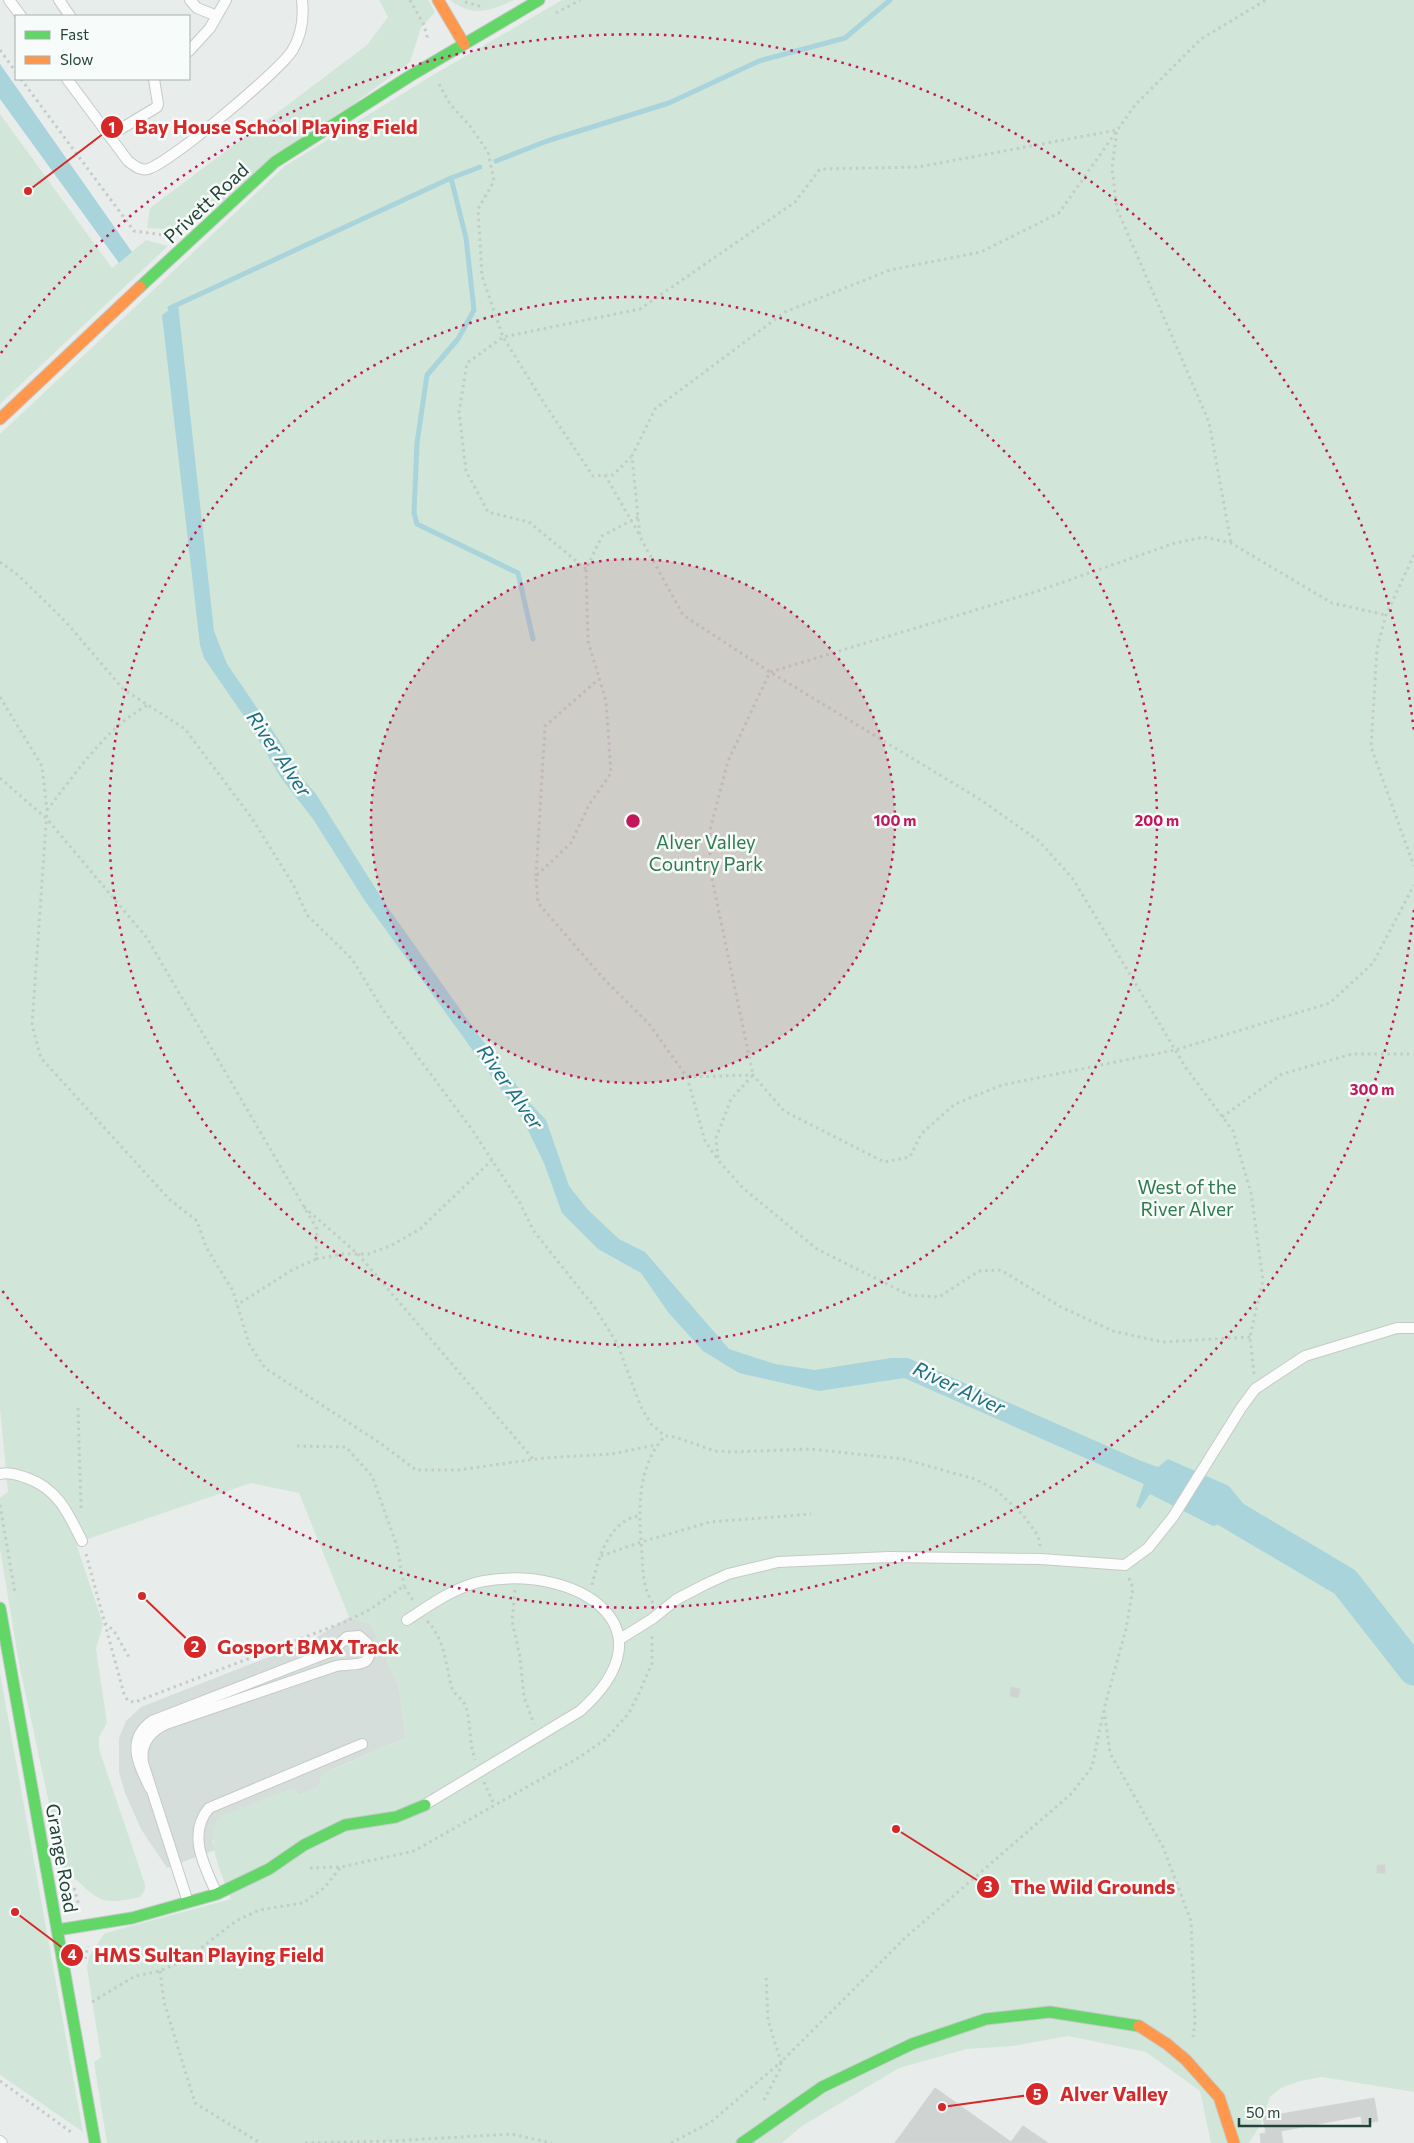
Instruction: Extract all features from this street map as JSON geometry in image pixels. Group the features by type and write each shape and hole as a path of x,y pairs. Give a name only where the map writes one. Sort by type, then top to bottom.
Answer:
{"street":[{"path":"438,0 464,44"},
{"name":"Privett Road","path":"0,419 246,187 275,162 464,44 539,0"},
{"name":"Grange Road","path":"0,1608 95,2143"},
{"path":"57,1930 132,1918 217,1894 269,1869 304,1845 345,1825 396,1817 425,1805"},
{"path":"742,2143 822,2087 912,2044 986,2019 1050,2012 1106,2019 1138,2026 1168,2044 1186,2060 1219,2097 1234,2143"}],"lane":[{"path":"9,0 20,15"},
{"path":"59,0 69,15"},
{"path":"190,0 197,8 217,16"},
{"path":"190,50 210,28 226,0"},
{"path":"68,80 128,161 138,168 153,167 170,158 274,73 292,51 301,31 302,0"},
{"path":"109,136 156,108 158,104 154,80"},
{"path":"620,1639 698,1587 728,1574 778,1562 889,1557 1041,1560 1125,1565 1148,1548 1173,1518 1241,1408 1256,1389 1305,1356 1398,1328 1414,1328"},
{"path":"0,1474 21,1476 38,1483 52,1492 64,1504 82,1541"},
{"path":"407,1620 444,1597 483,1582 516,1579 547,1581 590,1597 606,1611 616,1624 620,1639 618,1654 611,1674 597,1696 580,1711 425,1805"},
{"path":"150,1788 138,1765 136,1749 143,1730 152,1721 332,1651 347,1637 359,1636 367,1643 369,1654 365,1661 358,1665 336,1666 166,1724 154,1731 145,1743 142,1753 150,1788 188,1902"},
{"path":"217,1894 198,1844 201,1824 209,1808 362,1744"}],"path":[{"path":"410,0 424,25"},
{"path":"554,14 580,0"},
{"path":"438,82 450,104 470,126 488,152 494,181 478,209 482,276 504,337 544,403 593,476 605,475 613,474 632,456 655,409 785,312 890,270 981,252 1059,213 1135,104 1201,39 1266,0"},
{"path":"0,50 15,71"},
{"path":"432,86 446,77"},
{"path":"22,80 134,231 170,236"},
{"path":"586,568 529,522 488,512 466,472 459,412 467,363 504,337 640,309 795,202 820,169 918,167 1117,130"},
{"path":"1117,130 1112,168 1117,209 1209,422 1231,543"},
{"path":"632,456 640,537"},
{"path":"605,475 684,615 770,672 981,800 1039,841 1073,879 1186,1068 1233,1131 1251,1193 1263,1280 1250,1336 1256,1389"},
{"path":"536,876 571,843 589,805 611,773 606,701 588,641 586,568 602,536 638,517"},
{"path":"1386,615 1332,603 1231,543 1204,537 1175,543 1035,592 770,672 728,761 710,830 710,869 753,1076 784,1111 884,1162 910,1157 921,1134 955,1104 994,1088 1175,1050 1330,1003 1373,963 1414,885"},
{"path":"1414,557 1386,615 1377,649 1371,748 1414,866"},
{"path":"0,562 18,575 66,622 124,689 184,729 251,817 293,884 307,915 352,959 384,1010 473,1131 520,1203 533,1230 590,1301 617,1343 642,1407 651,1424 664,1436 675,1437 715,1451 810,1449 903,1459 975,1479 996,1490 1023,1515 1038,1536 1041,1560"},
{"path":"599,679 545,726 536,876 538,903 603,978 649,1024 687,1076 705,1142 743,1188 818,1249 909,1295 939,1297 979,1271 1000,1270 1061,1308 1113,1331 1162,1342 1250,1336"},
{"path":"0,697 42,766 47,810 32,1025 41,1058 170,1198 197,1220 206,1247 233,1291 249,1344 265,1368 380,1443 416,1470 458,1470 534,1460 611,1454 656,1445"},
{"path":"47,810 109,733 129,715 148,705"},
{"path":"0,778 46,819 147,938 317,1230 316,1259"},
{"path":"1222,1117 1282,1074 1352,1054 1414,1054"},
{"path":"687,1076 753,1076"},
{"path":"718,1160 716,1138 731,1099 753,1076"},
{"path":"237,1305 292,1270 316,1259 368,1254 390,1246 420,1229 492,1160"},
{"path":"302,1204 358,1254 534,1460"},
{"path":"78,1408 82,1512"},
{"path":"660,1611 647,1593 643,1576 639,1516 640,1491 648,1462 656,1445 664,1436"},
{"path":"297,1446 346,1447 372,1476 397,1546 404,1586 419,1612 437,1632 447,1658 451,1688 466,1705 471,1746 479,1772 494,1804"},
{"path":"601,1556 710,1522 811,1514"},
{"path":"590,1597 601,1556 613,1531 629,1517 639,1516"},
{"path":"82,1541 124,1694 128,1701 135,1702 347,1621 369,1610 404,1586"},
{"path":"671,2143 711,2122 781,2062 906,1937 1071,1794 1092,1767 1104,1710 1126,1629 1133,1588 1125,1565"},
{"path":"516,1579 512,1620 520,1657 524,1698 539,1736"},
{"path":"305,1868 341,1867 414,1850 578,1758 606,1740 629,1712 652,1663 652,1619"},
{"path":"104,1623 114,1631 130,1659"},
{"path":"1104,1710 1110,1753 1163,1847 1191,1921 1195,2022 1190,2052 1186,2060"},
{"path":"89,2003 135,1976 160,1971 188,1958 236,1921 259,1910 303,1903 324,1888 341,1867"},
{"path":"160,1971 164,2002 194,2103 260,2143"},
{"path":"763,2102 780,2069 781,2062 768,2020 766,1974"},
{"path":"0,2081 78,2137"},
{"path":"305,2143 391,2141 511,2134 552,2143"}],"shaded area":[{"path":"349,1617 371,1624 399,1687 406,1738 331,1770 321,1777 319,1787 300,1795 294,1791 212,1840 215,1850 167,1868 141,1829 125,1793 119,1772 119,1738 126,1721 141,1707 312,1640"}],"green space":[{"path":"379,0 428,0 435,12 421,28 410,62 179,234 170,229 147,228 150,208 367,45 388,17"},
{"path":"450,0 514,0 490,10 474,11 459,6"},
{"name":"Alver Valley Country Park","path":"562,0 1414,0 1414,2092 1322,2077 1300,2081 1281,2088 1270,2097 1261,2124 1249,2143 1211,2143 1200,2091 1146,2052 1068,2036 1013,2046 967,2049 899,2068 802,2126 782,2143 107,2143 94,2062 101,2057 87,1968 89,1956 105,1933 231,1899 219,1868 214,1845 213,1834 216,1824 222,1816 290,1789 300,1795 319,1787 321,1777 325,1773 406,1738 399,1687 371,1624 349,1617 299,1493 251,1483 76,1543 103,1624 96,1649 107,1723 99,1737 99,1749 145,1884 145,1890 140,1897 112,1901 103,1900 89,1892 63,1869 19,1663 0,1549 0,1498 8,1492 0,1408 0,434 285,166 433,75"},
{"path":"0,114 112,268 146,240 168,246 0,404"},
{"path":"0,1673 83,2132 0,2075"}],"water":[{"path":"0,64 132,252 119,263 0,99"},
{"path":"178,304 214,631 227,664 279,740 302,778 316,794 386,905 472,1026 529,1102 546,1120 569,1186 588,1210 619,1239 645,1252 729,1349 775,1364 815,1370 891,1358 908,1358 1141,1461 1158,1467 1168,1459 1229,1486 1253,1516 1249,1532 1225,1523 1213,1526 1150,1494 1140,1509 1136,1506 1144,1484 904,1378 819,1391 739,1373 703,1351 668,1312 641,1273 598,1249 562,1213 544,1163 523,1120 365,901 313,819 281,778 250,725 204,658 200,645 162,315"}],"building":[{"path":"1011,1687 1020,1689 1018,1698 1010,1696"},
{"path":"1377,1865 1385,1865 1385,1873 1377,1873"},
{"path":"935,2088 1011,2142 1023,2126 1048,2143 895,2143"},
{"path":"935,2088 1011,2142 1023,2126 1048,2143 895,2143"},
{"path":"1374,2098 1378,2121 1362,2124 1361,2116 1281,2131 1283,2143 1261,2143 1260,2134 1266,2133 1263,2117"}],"waterway":[{"path":"496,161 547,141 669,103 759,61 845,38 890,0"},
{"path":"170,308 451,178 480,167"},
{"path":"451,178 466,238 474,310 458,339 427,375 417,443 414,513 417,524 518,573 533,639"},
{"name":"River Alver","path":"1215,1505 1345,1582 1414,1670"}],"traffic: fast":[{"path":"140,287 275,162 410,76 539,0"},
{"path":"0,1608 95,2143"},
{"path":"57,1930 132,1918 217,1894 269,1869 304,1845 345,1825 396,1817 425,1805"},
{"path":"742,2143 822,2087 912,2044 986,2019 1050,2012 1139,2026"}],"traffic: slow":[{"path":"438,0 464,44"},
{"path":"0,419 140,287"},
{"path":"1139,2026 1167,2044 1186,2060 1219,2097 1234,2143"}],"place":[{"name":"Bay House School Playing Field","path":"28,191"},
{"name":"Gosport BMX Track","path":"142,1596"},
{"name":"The Wild Grounds","path":"896,1829"},
{"name":"HMS Sultan Playing Field","path":"15,1912"},
{"name":"Alver Valley","path":"942,2107"}],"park label":[{"name":"West of the River Alver","path":"1187,1198"}]}
